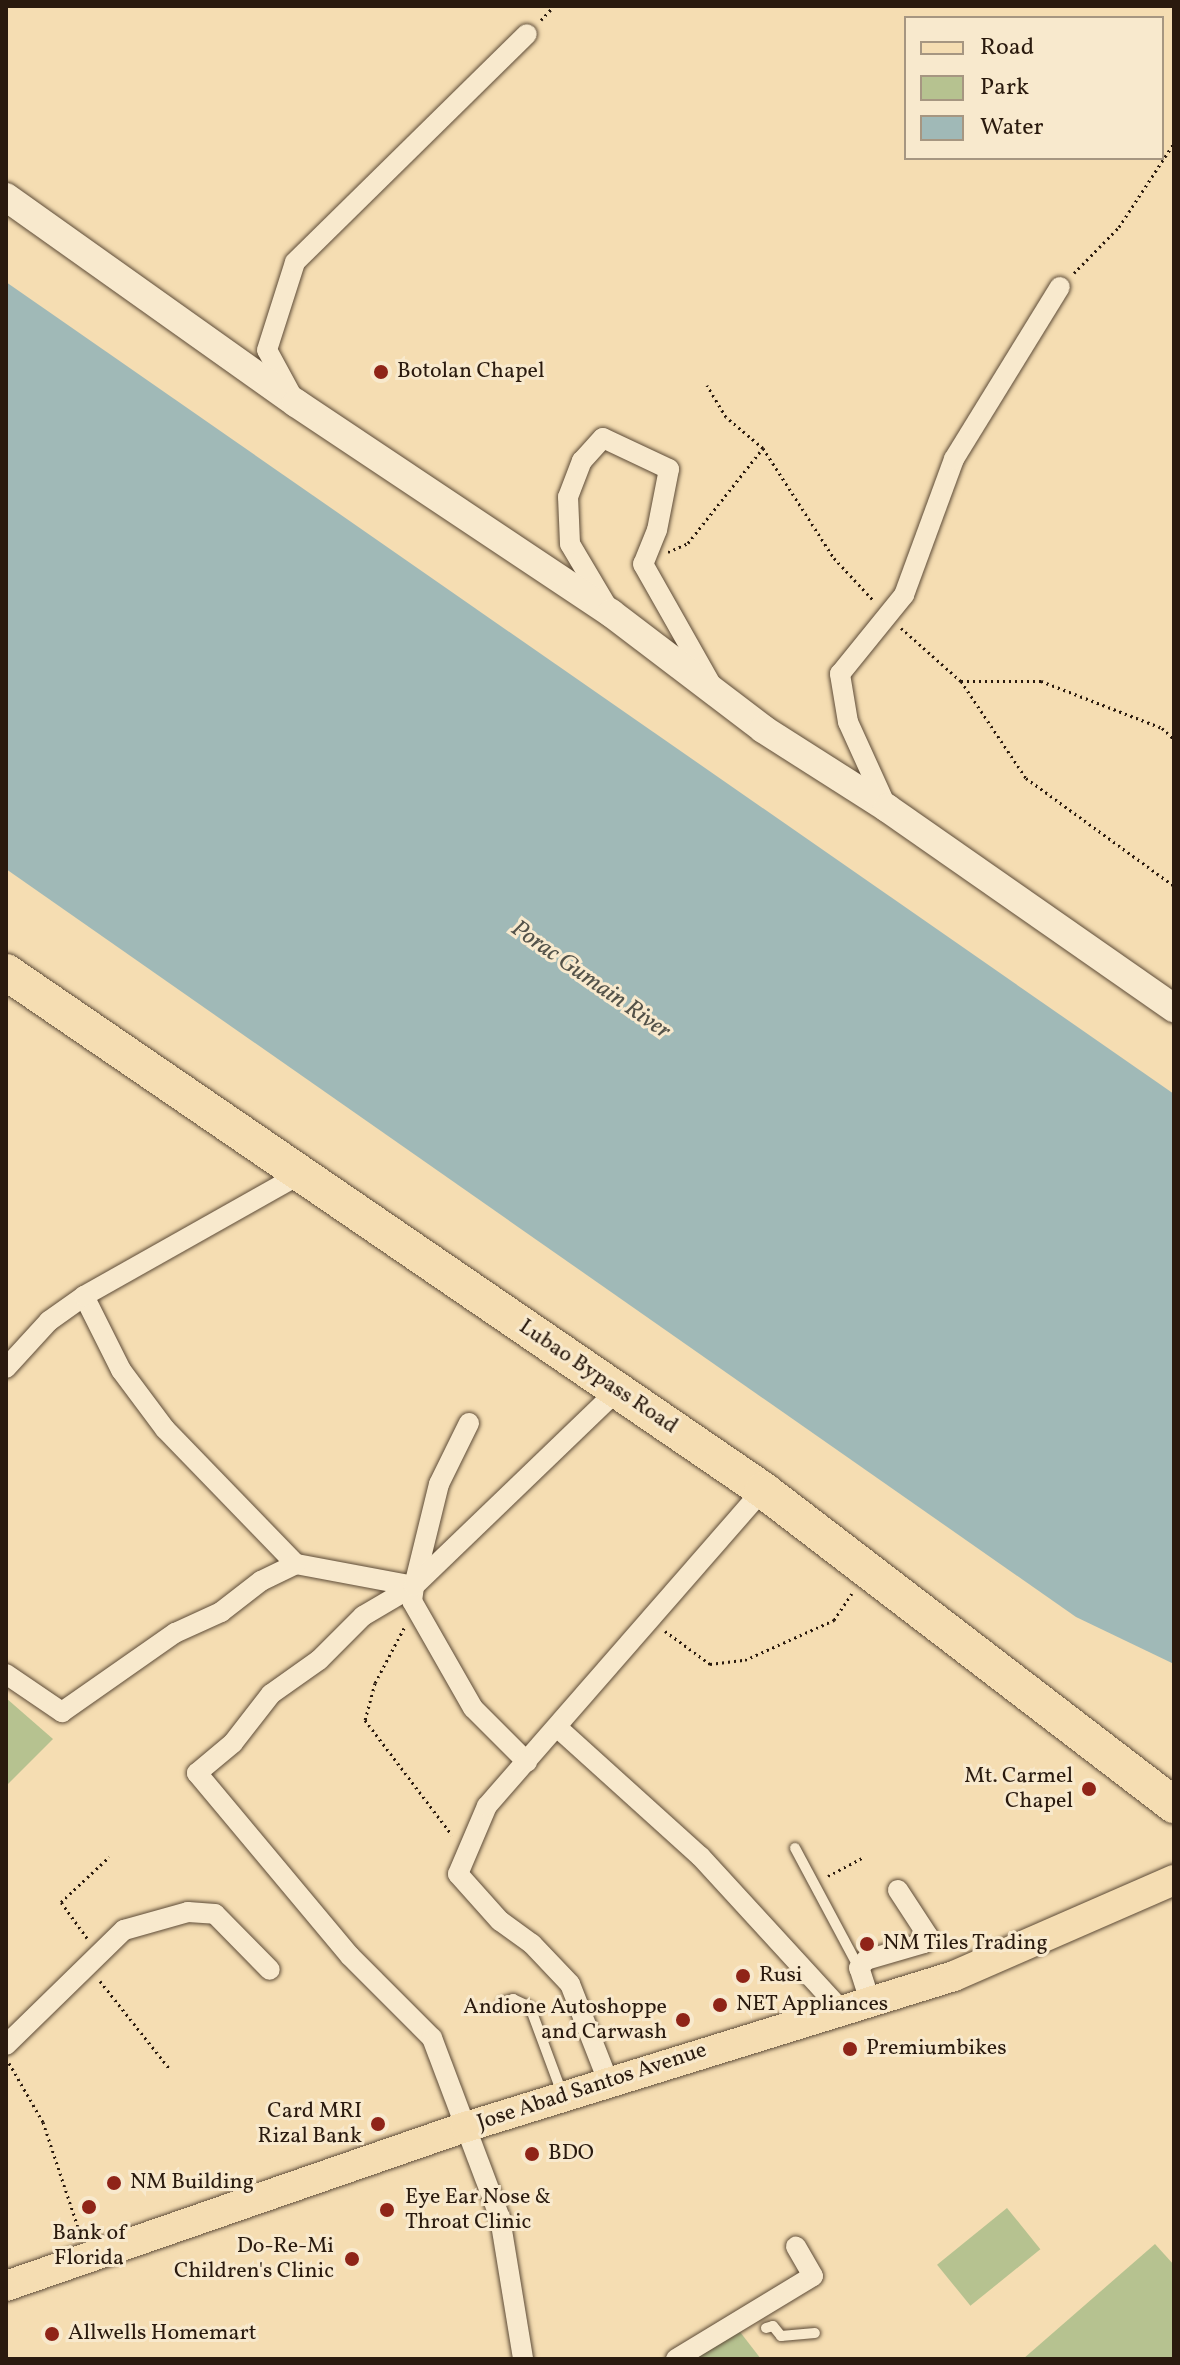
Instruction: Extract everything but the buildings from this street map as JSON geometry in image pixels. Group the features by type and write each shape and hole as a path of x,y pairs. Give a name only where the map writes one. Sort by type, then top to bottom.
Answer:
{"highway":[{"name":"Lubao Bypass Road","path":"6,972 763,1490 1174,1805"}],"main road":[{"name":"Jose Abad Santos Avenue","path":"6,2286 466,2127 954,1976 1174,1880"}],"street":[{"path":"296,403 267,350 295,262 527,34"},
{"path":"6,197 296,403 611,613 763,729 887,808 1174,1008"},
{"path":"887,808 848,722 840,674 890,619 904,595 954,459 1060,287"},
{"path":"611,613 570,544 568,497 582,461 603,438 669,469 657,530 643,564 714,690"},
{"path":"6,1368 49,1321 84,1296 299,1175"},
{"path":"84,1296 121,1370 165,1429 296,1564 413,1594"},
{"path":"523,2359 500,2218 432,2038 350,1956 197,1773 233,1743 271,1694 319,1660 363,1616 413,1594 618,1390"},
{"path":"469,1423 439,1484 413,1594 473,1708 527,1762"},
{"path":"608,2081 570,1984 532,1944 500,1921 458,1874 465,1851 487,1806 684,1585 763,1490"},
{"path":"6,1674 62,1712 175,1633 221,1612 261,1581 296,1564"},
{"path":"557,1727 700,1856 840,2009"},
{"path":"870,2001 859,1968 866,1960 927,1940 898,1890"},
{"path":"6,2045 124,1930 188,1912 215,1914 270,1970"},
{"path":"676,2359 758,2322 813,2276 796,2246"}],"lane":[{"path":"795,1848 859,1968"},
{"path":"502,2003 513,1999 530,2007 563,2096"},
{"path":"758,2322 773,2326 781,2336 815,2333"},
{"path":"758,2322 778,2342"}],"path":[{"path":"1060,287 1119,227 1163,160"},
{"path":"707,385 726,417 763,448 834,558 890,619 961,681 1026,778 1174,886"},
{"path":"643,564 688,543 763,448"},
{"path":"961,681 1041,681 1162,728 1174,739"},
{"path":"684,1585 663,1630 710,1664 745,1660 834,1620 870,1569"},
{"path":"413,1594 403,1632 375,1683 365,1720 465,1851"},
{"path":"98,1955 61,1902 109,1857"},
{"path":"814,1884 863,1857"},
{"path":"69,1984 99,1980 169,2068"},
{"path":"6,2061 43,2122 89,2258"}],"green space":[{"path":"6,1698 53,1739 6,1786"},
{"path":"1007,2208 1040,2249 970,2306 937,2265"},
{"path":"1155,2244 1174,2265 1174,2359 1023,2359"},
{"path":"737,2328 761,2359 685,2359"}],"water":[{"name":"Porac Gumain River","path":"6,282 1174,1094 1174,1664 1076,1617 6,869"}],"place":[{"name":"Botolan Chapel","path":"381,372"},
{"name":"Mt. Carmel Chapel","path":"1089,1789"},
{"name":"NM Tiles Trading","path":"867,1944"},
{"name":"Rusi","path":"743,1976"},
{"name":"NET Appliances","path":"720,2005"},
{"name":"Andione Autoshoppe and Carwash","path":"683,2020"},
{"name":"Premiumbikes","path":"850,2049"},
{"name":"Card MRI Rizal Bank","path":"378,2124"},
{"name":"BDO","path":"532,2154"},
{"name":"NM Building","path":"114,2183"},
{"name":"Bank of Florida","path":"89,2207"},
{"name":"Eye Ear Nose & Throat Clinic","path":"387,2210"},
{"name":"Do-Re-Mi Children's Clinic","path":"352,2259"},
{"name":"Allwells Homemart","path":"52,2334"}]}
